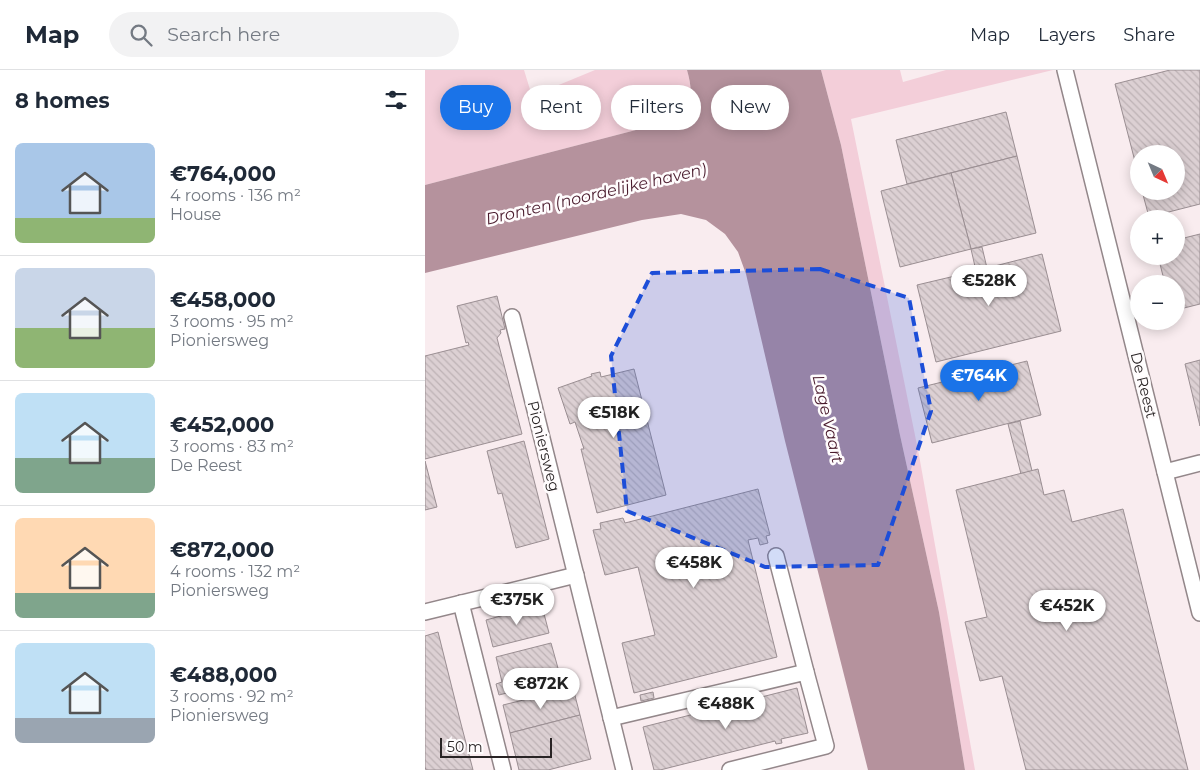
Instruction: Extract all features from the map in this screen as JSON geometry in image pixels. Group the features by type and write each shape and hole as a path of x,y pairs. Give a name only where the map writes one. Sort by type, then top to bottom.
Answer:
{"street":[{"name":"De Reest","path":"1065,70 1200,613"},
{"name":"Pioniersweg","path":"512,317 624,770"},
{"path":"1165,472 1200,463"},
{"path":"729,770 826,746 776,556"},
{"path":"425,612 576,575"},
{"path":"461,603 503,770"},
{"path":"611,718 806,672"}],"highlighted area":[{"path":"820,269 909,298 931,411 878,565 765,567 627,511 611,356 652,273"}],"shaded area":[{"path":"425,70 524,70 529,85 521,85 521,130 601,130 601,85 559,85 595,70 687,70 690,85 611,85 611,130 636,130 425,185"},
{"path":"821,70 900,70 903,82 946,70 1053,70 851,119 919,455 975,770 965,770 939,612 900,435 841,145"}],"water":[{"path":"687,70 821,70 841,145 900,435 939,612 965,770 868,770 785,441 746,274 738,252 725,234 706,220 681,214 642,220 425,273 425,185 636,130 701,130 701,85 690,85"}],"building":[{"path":"1170,70 1200,70 1200,204 1176,210 1147,210 1144,200 1185,200 1185,145 1131,145 1115,84"},
{"path":"1006,112 1017,156 907,184 896,140"},
{"path":"1017,156 1036,233 971,249 951,173"},
{"path":"951,173 971,249 900,267 881,191"},
{"path":"1200,234 1200,304 1185,308 1185,275 1163,275 1160,265 1185,265 1185,238"},
{"path":"982,247 987,268 1042,254 1061,331 936,362 917,285 976,271 971,249"},
{"path":"497,296 505,329 500,330 501,333 497,338 522,434 425,459 425,356 469,345 468,342 466,343 457,306"},
{"path":"1200,360 1200,426 1185,364"},
{"path":"1027,361 1041,415 932,443 918,388"},
{"path":"634,369 666,495 597,513 581,449 584,449 575,422 570,424 558,388 592,376 591,374 600,372 601,377"},
{"path":"1020,421 1032,471 1021,474 1008,424"},
{"path":"524,441 549,539 516,548 502,493 498,494 487,451"},
{"path":"425,461 437,507 425,510"},
{"path":"1038,469 1044,495 1064,490 1072,522 1123,509 1188,770 1026,770 1002,676 980,681 965,622 987,617 956,490"},
{"path":"758,489 770,535 766,536 768,543 760,545 758,538 748,540 777,657 634,693 622,643 655,635 638,567 605,575 593,530 601,529 600,523 623,518 625,523"},
{"path":"518,605 520,612 542,606 549,633 493,647 486,620 508,614 507,608"},
{"path":"438,632 473,770 426,770 425,767 425,636"},
{"path":"551,643 561,679 499,695 496,684 502,682 496,657"},
{"path":"573,688 580,715 510,733 503,705"},
{"path":"797,688 808,733 781,739 782,743 776,744 775,741 654,770 643,727"},
{"path":"653,692 654,698 641,701 640,695"},
{"path":"580,715 591,759 548,770 519,770 510,733"}],"water label":[{"name":"Dronten (noordelijke haven)","path":"596,194"},
{"name":"Lage Vaart","path":"828,419"}]}
